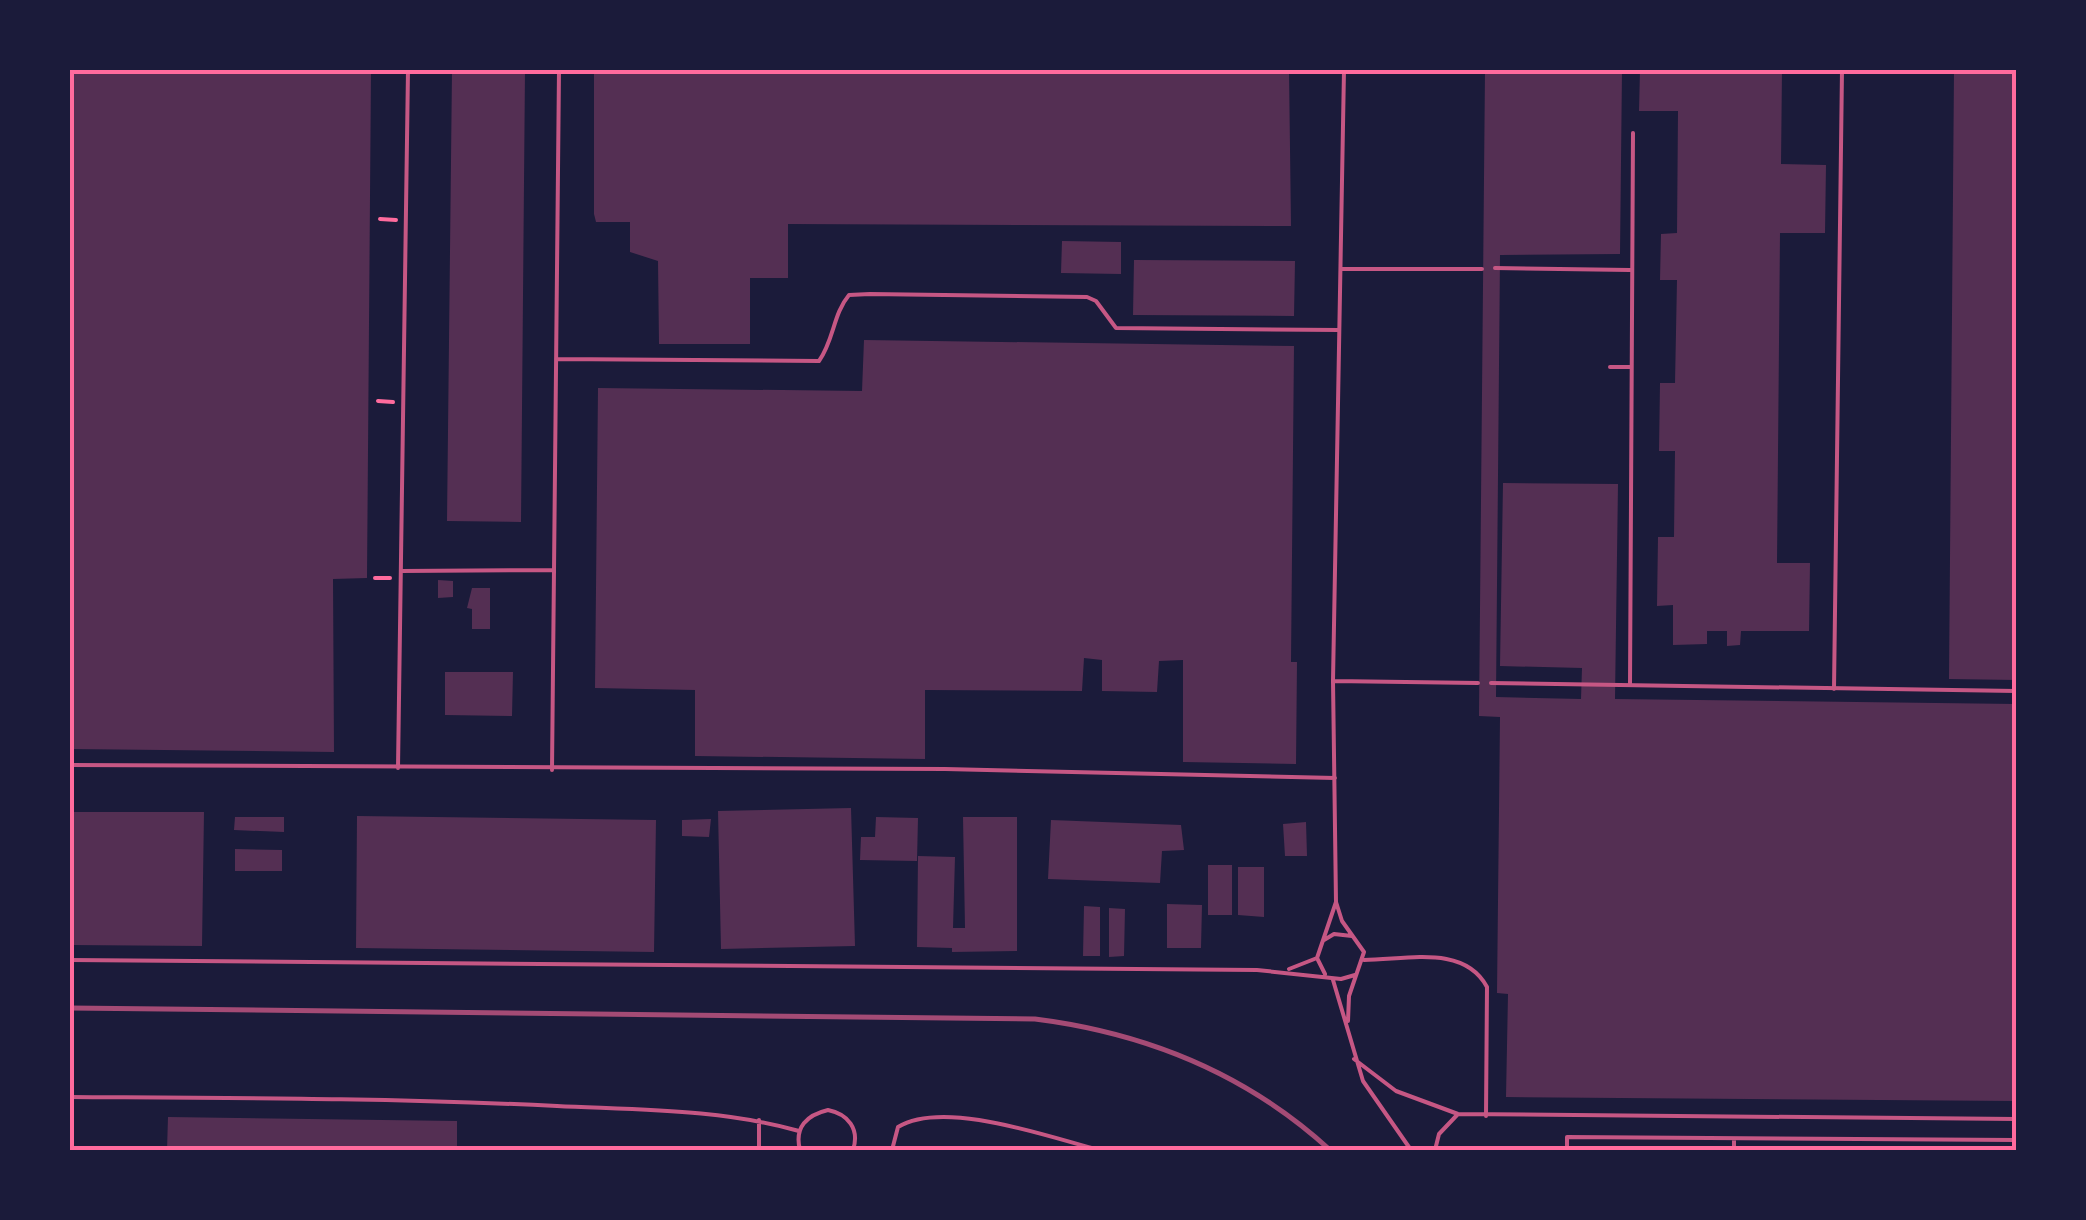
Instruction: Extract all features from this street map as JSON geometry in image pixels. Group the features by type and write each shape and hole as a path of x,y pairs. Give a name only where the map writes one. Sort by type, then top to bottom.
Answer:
{"lane":[{"path":"398,768 408,70"},
{"path":"552,770 559,70"},
{"path":"1284,971 1317,958 1336,902 1333,681 1344,70"},
{"path":"1834,689 1842,70"},
{"path":"1630,685 1633,133"},
{"path":"1494,268 1632,270"},
{"path":"1341,269 1482,269"},
{"path":"556,359 819,360 828,348 839,306 848,295 1087,297 1096,300 1116,328 1339,330"},
{"path":"1610,366 1631,367"},
{"path":"400,571 554,570"},
{"path":"1333,681 1478,683"},
{"path":"1492,683 2016,691"},
{"path":"70,765 945,769 1335,778"},
{"path":"1336,902 1364,960 1356,975 1348,1023"},
{"path":"1324,940 1334,934 1352,936"},
{"path":"1317,958 1326,975"},
{"path":"1364,960 1451,958 1479,972 1488,988 1486,1116"},
{"path":"70,960 1284,971 1333,979 1356,975"},
{"path":"1333,979 1348,1023 1354,1059 1374,1099 1411,1150"},
{"path":"1354,1059 1396,1091 1458,1114 2016,1119"},
{"path":"70,1098 396,1098 758,1120 799,1131"},
{"path":"800,1150 799,1131 814,1113 838,1112 854,1130 853,1150"},
{"path":"1434,1150 1439,1134 1458,1114"},
{"path":"892,1150 898,1126 910,1120 942,1117 1017,1127 1098,1150"},
{"path":"758,1120 759,1150"},
{"path":"1567,1150 1567,1137 2016,1140"},
{"path":"1734,1139 1734,1150"}],"path":[{"path":"380,219 400,220"},
{"path":"378,401 398,402"},
{"path":"375,578 395,578"}],"building":[{"path":"70,70 371,70 367,578 333,579 334,752 70,749"},
{"path":"452,70 525,70 521,522 447,521"},
{"path":"594,70 1289,70 1291,226 788,224 788,278 750,278 750,344 659,344 658,261 630,252 630,222 596,222 594,214"},
{"path":"1485,70 1622,70 1620,254 1500,255 1496,697 1581,699 1582,668 1500,666 1503,483 1618,484 1615,699 2016,704 2016,1101 1506,1097 1508,994 1497,993 1500,717 1479,716"},
{"path":"1640,70 1782,70 1781,164 1826,165 1825,233 1780,233 1777,563 1810,563 1809,631 1741,631 1740,645 1727,646 1727,631 1707,631 1707,644 1673,645 1673,605 1657,606 1658,537 1674,537 1675,451 1659,451 1660,383 1675,383 1677,280 1660,280 1661,234 1677,233 1678,111 1639,111"},
{"path":"1954,70 2016,70 2016,680 1949,679"},
{"path":"1062,241 1121,242 1121,274 1061,273"},
{"path":"1134,260 1295,261 1294,316 1133,315"},
{"path":"864,340 1294,346 1291,662 1297,662 1296,764 1183,762 1183,660 1159,661 1157,692 1102,691 1102,660 1084,658 1082,691 925,690 925,759 695,756 695,690 595,688 598,388 862,391"},
{"path":"438,580 453,581 453,597 438,598"},
{"path":"472,588 490,588 490,629 472,629 472,609 467,608"},
{"path":"445,672 513,672 512,716 445,715"},
{"path":"851,808 855,946 721,949 718,811"},
{"path":"70,812 204,812 202,946 70,945"},
{"path":"357,816 656,820 654,952 356,948"},
{"path":"235,817 284,817 284,832 234,830"},
{"path":"876,817 918,818 917,861 860,860 861,837 875,837"},
{"path":"963,817 1017,817 1017,951 952,952 952,948 917,947 918,856 955,857 953,928 965,928"},
{"path":"711,819 709,837 682,836 682,820"},
{"path":"1051,820 1181,825 1184,850 1162,851 1160,883 1048,879"},
{"path":"1306,822 1307,856 1285,856 1283,824"},
{"path":"235,849 282,850 282,871 235,871"},
{"path":"1208,865 1232,865 1232,915 1208,915"},
{"path":"1238,867 1264,867 1264,917 1238,915"},
{"path":"1167,904 1202,905 1201,948 1167,948"},
{"path":"1084,906 1100,907 1100,956 1083,956"},
{"path":"1109,908 1125,909 1124,956 1109,957"},
{"path":"168,1117 457,1121 457,1150 167,1150"}],"railway":[{"path":"70,1008 1035,1019 1116,1035 1193,1061 1264,1099 1330,1150"}]}
